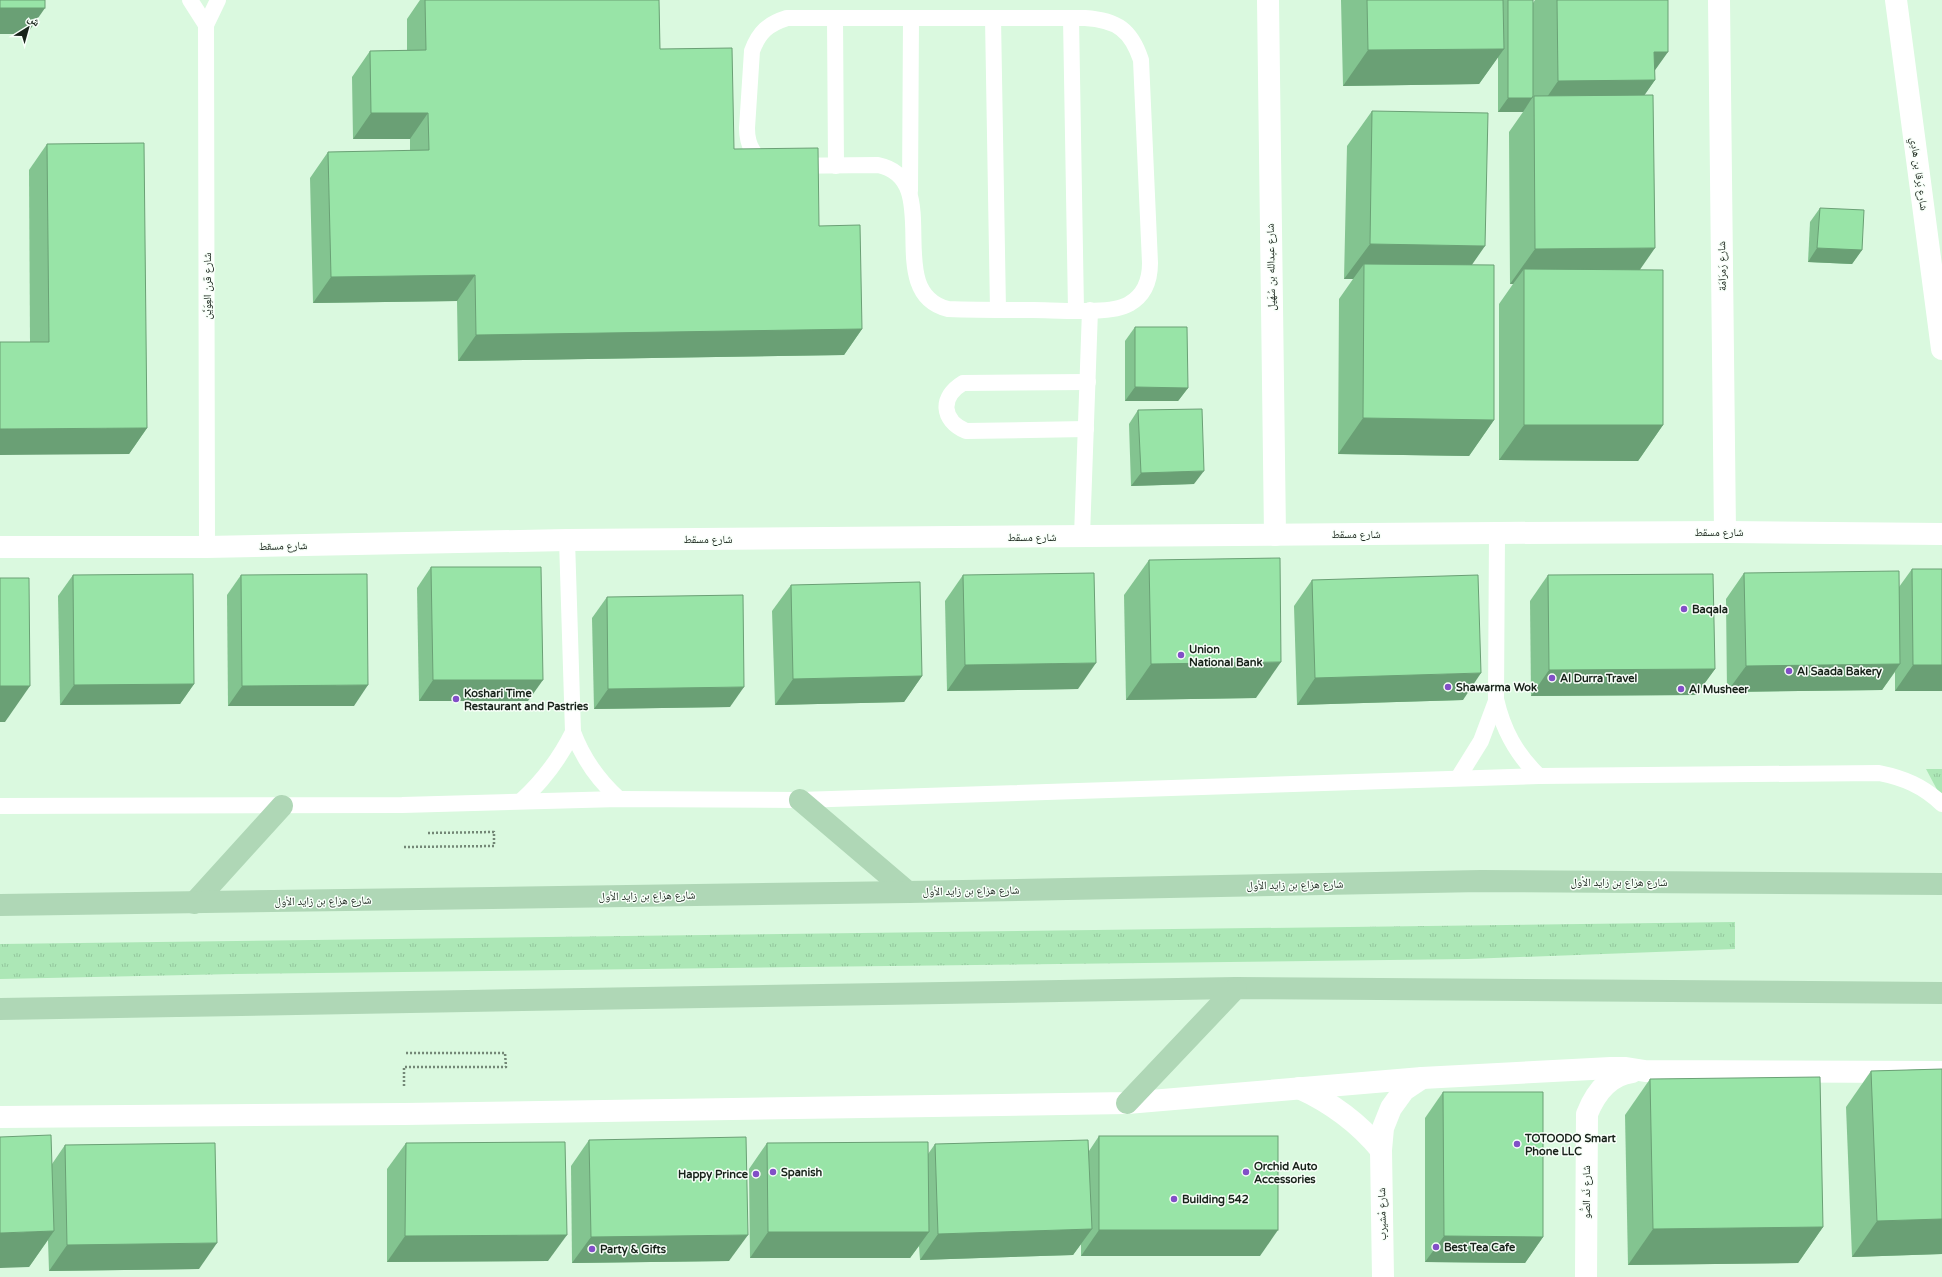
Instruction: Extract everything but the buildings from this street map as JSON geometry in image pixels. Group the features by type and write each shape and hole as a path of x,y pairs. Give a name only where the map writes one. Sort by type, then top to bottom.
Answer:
{"main road":[{"path":"800,800 908,892"},
{"path":"194,903 282,806"},
{"name":"شارع هزاع بن زايد الأول","path":"0,905 908,892 1481,881 1942,884"},
{"path":"1127,1103 1236,988"},
{"path":"0,1008 1236,988 1942,993"}],"street":[{"name":"شارع عبدالله بن سُهَيل","path":"1268,0 1275,535"},
{"name":"شارع رَمرَامَة","path":"1719,0 1725,532"},
{"name":"شارع بَرقا بن هادِي","path":"1896,0 1942,349"},
{"name":"شارع مسقط","path":"0,547 207,547 567,540 1497,533 1725,532 1942,534"},
{"path":"0,1117 396,1114 1127,1103 1422,1078 1611,1068 1626,1068 1645,1071 1942,1072"},
{"name":"شارع نَد الصُّو","path":"1586,1277 1587,1114 1597,1093 1615,1077 1630,1072 1645,1071"},
{"name":"شارع مْشيرب","path":"1383,1277 1381,1150 1383,1128 1391,1108 1404,1090 1422,1078"},
{"path":"1299,1088 1323,1099 1345,1113 1364,1130 1381,1150"}],"lane":[{"path":"190,0 206,25"},
{"name":"شارع قرن العِوَيَّن","path":"207,547 206,25 218,0"},
{"path":"910,194 902,178 887,167 878,165 774,166 764,162 756,156 750,147 747,137 750,64 752,51 764,28 775,21 787,18 911,18 993,18 1071,18 1100,19 1115,24 1127,33 1136,45 1141,60 1150,275 1146,286 1139,296 1129,304 1118,308 1083,310 948,310 939,307 925,297 917,281 910,194 911,18"},
{"path":"836,18 836,166"},
{"path":"993,18 998,310"},
{"path":"1071,18 1083,310 1088,382 1082,536"},
{"path":"1086,429 966,431 956,427 949,419 946,408 948,398 954,389 963,383 1088,382"},
{"path":"1497,533 1496,699 1499,714 1511,742 1519,754 1539,776"},
{"path":"567,540 573,732 579,747 596,776 620,799"},
{"path":"1458,778 1481,741 1496,699"},
{"path":"521,801 534,789 553,766 573,732"},
{"path":"0,806 282,806 620,799 800,800 1458,778 1879,773 1899,777 1918,785 1942,804"}],"path":[{"path":"404,847 494,846 494,832 426,833"},
{"path":"404,1067 506,1067 505,1053 405,1053"}],"green space":[{"path":"1926,769 1942,769 1942,799"},
{"path":"1735,922 1735,949 1468,959 235,974 0,979 0,944"}],"place":[{"name":"Baqala","path":"1684,609"},
{"name":"Union National Bank","path":"1181,655"},
{"name":"Al Saada Bakery","path":"1789,671"},
{"name":"Al Durra Travel","path":"1552,678"},
{"name":"Shawarma Wok","path":"1448,687"},
{"name":"Al Musheer","path":"1681,689"},
{"name":"Koshari Time Restaurant and Pastries","path":"456,699"},
{"name":"TOTOODO Smart Phone LLC","path":"1517,1144"},
{"name":"Spanish","path":"773,1172"},
{"name":"Orchid Auto Accessories","path":"1246,1172"},
{"name":"Happy Prince","path":"756,1174"},
{"name":"Building 542","path":"1174,1199"},
{"name":"Best Tea Cafe","path":"1436,1247"},
{"name":"Party & Gifts","path":"592,1249"}]}
